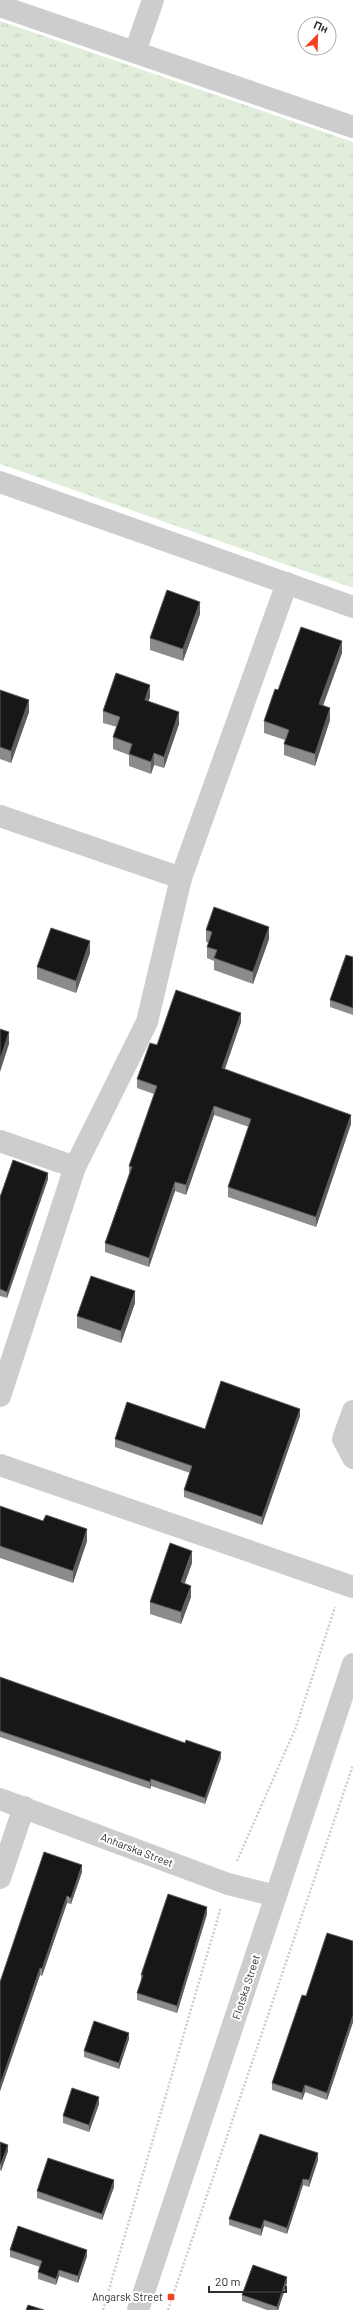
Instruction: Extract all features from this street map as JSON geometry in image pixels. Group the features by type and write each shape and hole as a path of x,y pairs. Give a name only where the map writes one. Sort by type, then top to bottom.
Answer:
{"street":[{"path":"135,52 153,0"},
{"path":"0,6 353,127"},
{"path":"0,482 353,607"},
{"path":"0,1396 75,1168 147,1022 181,878 287,583"},
{"path":"0,816 181,878"},
{"path":"0,1141 75,1168"},
{"path":"353,1411 343,1439 353,1458"},
{"path":"0,1465 348,1585"},
{"name":"Flotska Street","path":"138,2310 353,1664"},
{"name":"Anharska Street","path":"0,1799 228,1884 276,1896"},
{"path":"0,1878 24,1807"}],"path":[{"path":"103,2310 228,1884 296,1728 348,1585"},
{"path":"168,2310 353,1765"}],"green space":[{"path":"0,21 353,142 353,588 0,464"}],"building":[{"path":"167,590 200,602 183,649 150,638"},
{"path":"301,627 342,641 319,704 330,708 315,754 284,744 289,730 264,721 275,689 278,690"},
{"path":"116,673 150,685 145,700 179,712 164,757 154,753 151,762 129,754 132,744 113,737 120,717 103,711"},
{"path":"0,690 29,700 11,751 0,747"},
{"path":"214,907 269,927 253,972 214,958 217,950 207,947 212,932 206,930"},
{"path":"51,928 90,941 76,981 37,967"},
{"path":"346,955 353,957 353,1008 330,1000"},
{"path":"176,990 241,1013 222,1068 351,1115 316,1217 228,1187 251,1119 214,1106 186,1185 175,1182 149,1258 105,1243 132,1167 129,1166 157,1086 137,1079 150,1043 157,1045"},
{"path":"0,1029 9,1032 0,1060"},
{"path":"13,1160 48,1173 7,1292 0,1289 0,1197"},
{"path":"91,1276 135,1291 121,1331 77,1316"},
{"path":"221,1381 300,1409 262,1517 184,1490 192,1466 115,1439 127,1402 205,1429"},
{"path":"0,1506 43,1521 46,1515 87,1529 73,1571 0,1546"},
{"path":"170,1543 192,1551 181,1582 191,1586 181,1612 150,1602"},
{"path":"0,1677 185,1743 186,1740 221,1752 205,1798 151,1779 150,1782 0,1731"},
{"path":"44,1852 82,1865 71,1898 67,1896 42,1969 40,1968 0,2085 0,1982"},
{"path":"168,1894 207,1907 177,2006 137,1993 143,1975 141,1975"},
{"path":"327,1933 353,1941 353,2015 327,2093 305,2085 302,2093 272,2083 302,1995 306,1996"},
{"path":"94,2021 129,2033 119,2063 84,2051"},
{"path":"72,2088 99,2097 89,2125 63,2116"},
{"path":"260,2134 318,2153 309,2180 303,2179 287,2228 264,2220 261,2229 229,2219"},
{"path":"0,2142 8,2145 1,2164 0,2164"},
{"path":"48,2158 114,2180 102,2214 37,2191"},
{"path":"18,2226 87,2250 78,2276 59,2270 56,2279 38,2272 42,2261 10,2250"},
{"path":"253,2265 287,2277 277,2307 242,2295"},
{"path":"28,2305 44,2310 26,2310"}],"place":[{"name":"Angarsk Street","path":"171,2297"}]}
